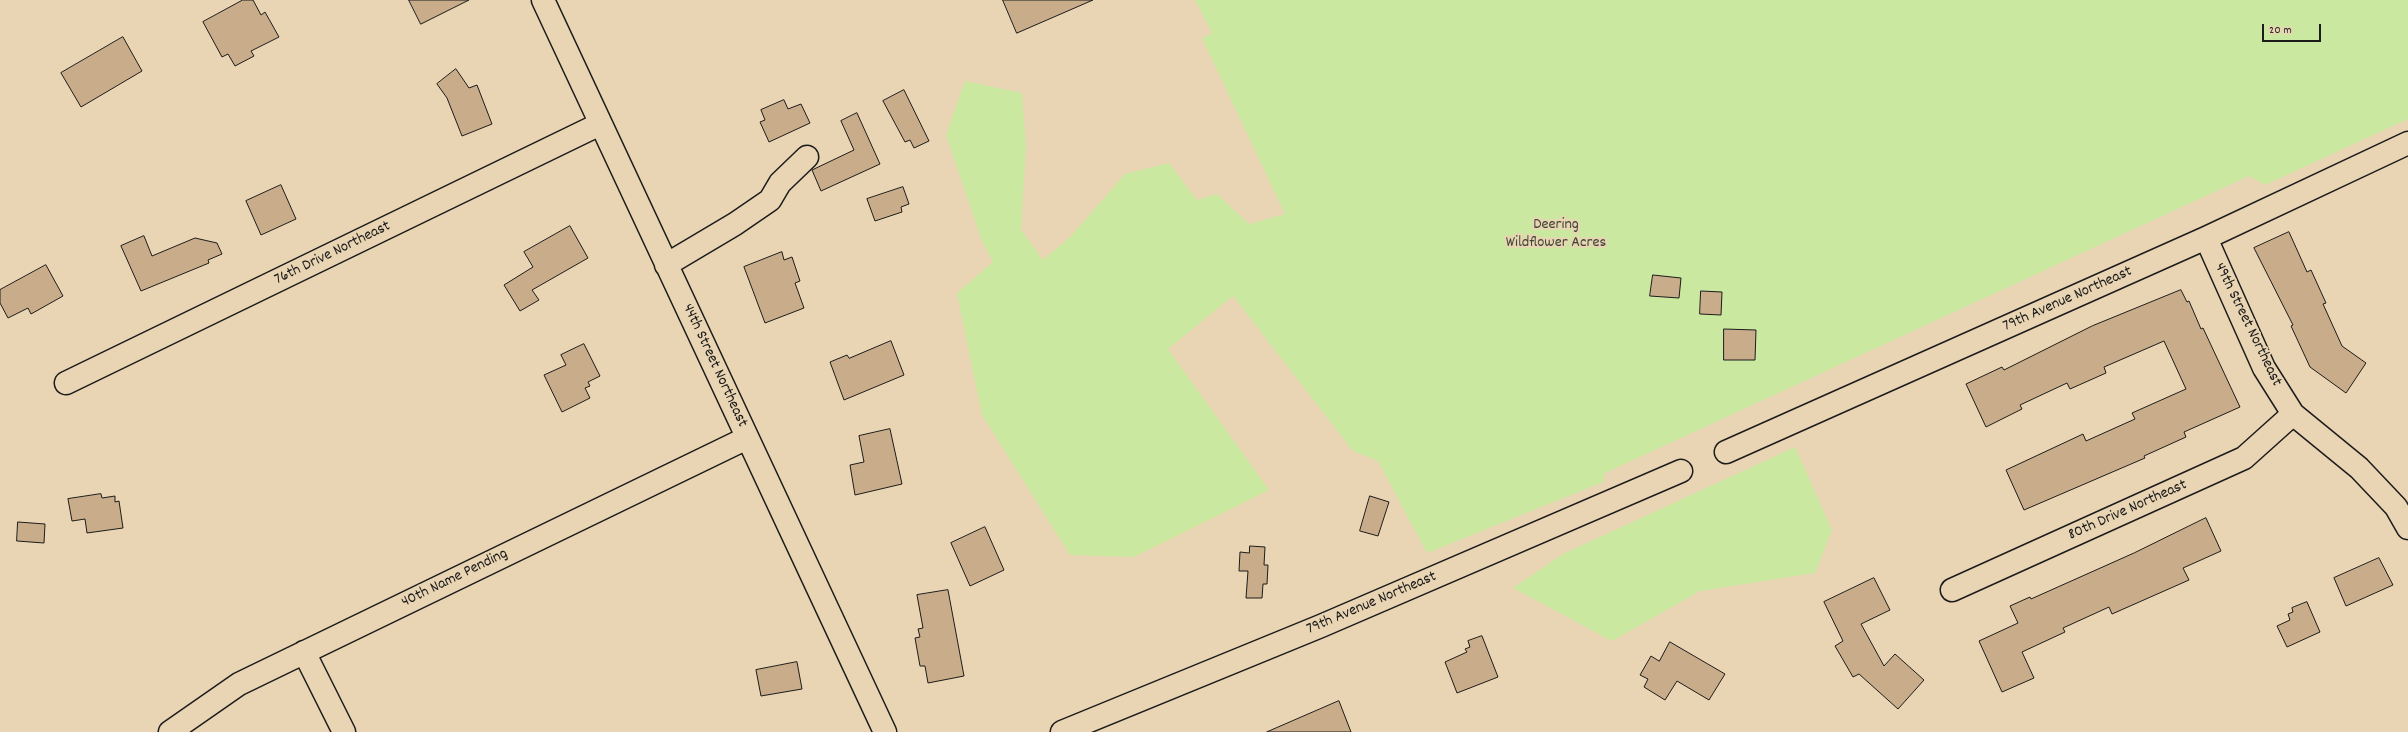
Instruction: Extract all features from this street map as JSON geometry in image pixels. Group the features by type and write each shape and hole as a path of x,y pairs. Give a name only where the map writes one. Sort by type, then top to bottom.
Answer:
{"street":[{"name":"44th Street Northeast","path":"543,0 885,732"},
{"name":"76th Drive Northeast","path":"66,383 600,124"},
{"name":"79th Avenue Northeast","path":"1726,452 2206,238 2408,143"},
{"path":"666,265 735,224 770,200 780,184 807,157"},
{"name":"49th Street Northeast","path":"2206,238 2264,368 2293,414 2359,468 2396,507 2408,528"},
{"name":"80th Drive Northeast","path":"1952,590 2244,458 2293,414"},
{"name":"40th Name Pending","path":"170,732 239,684 747,438"},
{"name":"79th Avenue Northeast","path":"1062,732 1321,626 1681,471"},
{"path":"304,652 344,732"}],"green space":[{"name":"Deering Wildflower Acres","path":"1195,0 2408,0 2408,119 2265,185 2249,176 1605,473 1603,482 1427,553 1378,461 1353,451 1233,296 1168,349 1269,490 1134,557 1070,555 982,415 957,293 993,262 982,241 946,135 965,81 1022,93 1026,147 1021,230 1043,260 1071,236 1125,174 1169,163 1197,200 1217,194 1249,224 1285,214 1202,38 1212,33"},
{"path":"1795,447 1832,530 1815,573 1700,591 1612,641 1513,588 1563,554"}],"building":[{"path":"243,0 253,0 261,15 265,12 279,37 251,51 254,56 235,66 228,54 222,57 203,22"},
{"path":"409,0 469,0 421,24"},
{"path":"1003,0 1093,0 1017,33"},
{"path":"123,37 142,71 81,107 61,73"},
{"path":"456,69 469,88 477,85 492,124 462,136 447,98 437,84"},
{"path":"904,90 929,141 914,148 910,140 905,142 883,101"},
{"path":"784,100 788,109 801,104 810,123 769,142 760,122 765,120 761,110"},
{"path":"857,113 880,164 821,191 812,170 854,150 841,121"},
{"path":"281,185 296,219 261,235 246,201"},
{"path":"903,187 909,204 901,207 902,212 875,221 867,199"},
{"path":"570,226 588,258 532,290 539,300 520,311 504,285 533,267 524,252"},
{"path":"2289,232 2307,272 2311,270 2326,303 2323,304 2342,346 2366,363 2346,393 2310,367 2291,326 2293,325 2254,248"},
{"path":"144,236 152,256 195,238 217,243 222,254 208,260 209,263 141,291 121,246"},
{"path":"782,252 784,260 792,257 800,281 795,283 804,308 765,323 744,267"},
{"path":"46,265 63,296 31,314 28,308 8,318 0,303 0,290"},
{"path":"1653,275 1681,278 1679,298 1650,296"},
{"path":"2181,290 2187,302 2189,301 2201,329 2203,328 2240,407 2184,432 2186,437 2144,456 2145,458 2024,510 2006,470 2083,434 2086,441 2135,419 2132,413 2186,389 2164,341 2104,367 2106,373 2070,389 2067,383 2020,405 2022,409 1986,427 1966,384 2002,367 2004,370 2092,326"},
{"path":"1701,291 1722,292 1721,315 1700,314"},
{"path":"1724,329 1756,330 1755,360 1724,360"},
{"path":"891,341 904,375 844,400 830,362 847,355 849,358"},
{"path":"584,344 600,376 588,382 590,386 585,388 590,398 562,412 544,375 566,365 561,355"},
{"path":"890,429 902,484 855,495 850,465 864,462 859,436"},
{"path":"101,494 102,498 115,496 115,502 119,501 123,528 87,533 85,519 72,521 68,499"},
{"path":"1370,496 1389,502 1378,536 1360,531"},
{"path":"2206,518 2221,551 2183,568 2189,580 2112,614 2109,607 2063,628 2065,632 2022,652 2034,678 2002,692 1979,641 2018,623 2010,606 2030,597 2031,599 2134,553"},
{"path":"18,522 45,524 44,543 17,541"},
{"path":"985,527 1004,570 970,586 951,543"},
{"path":"1250,546 1265,547 1264,565 1268,565 1267,584 1263,584 1262,598 1246,598 1248,571 1239,571 1240,552 1249,553"},
{"path":"2379,558 2393,585 2346,606 2334,578"},
{"path":"1874,578 1890,610 1861,624 1884,666 1895,654 1924,680 1898,709 1859,674 1853,677 1835,646 1843,641 1824,602"},
{"path":"948,590 964,676 928,683 925,666 920,666 915,638 920,637 918,629 923,628 917,595"},
{"path":"2307,602 2320,632 2287,647 2277,626 2290,620 2288,614 2293,612 2292,608"},
{"path":"1482,636 1498,677 1457,693 1445,662 1467,652 1465,649 1470,647 1468,641"},
{"path":"1670,642 1725,674 1709,700 1677,681 1665,700 1644,687 1648,679 1640,675 1651,656 1659,661"},
{"path":"797,662 802,689 761,696 756,670"},
{"path":"1339,701 1351,732 1267,732"}]}
